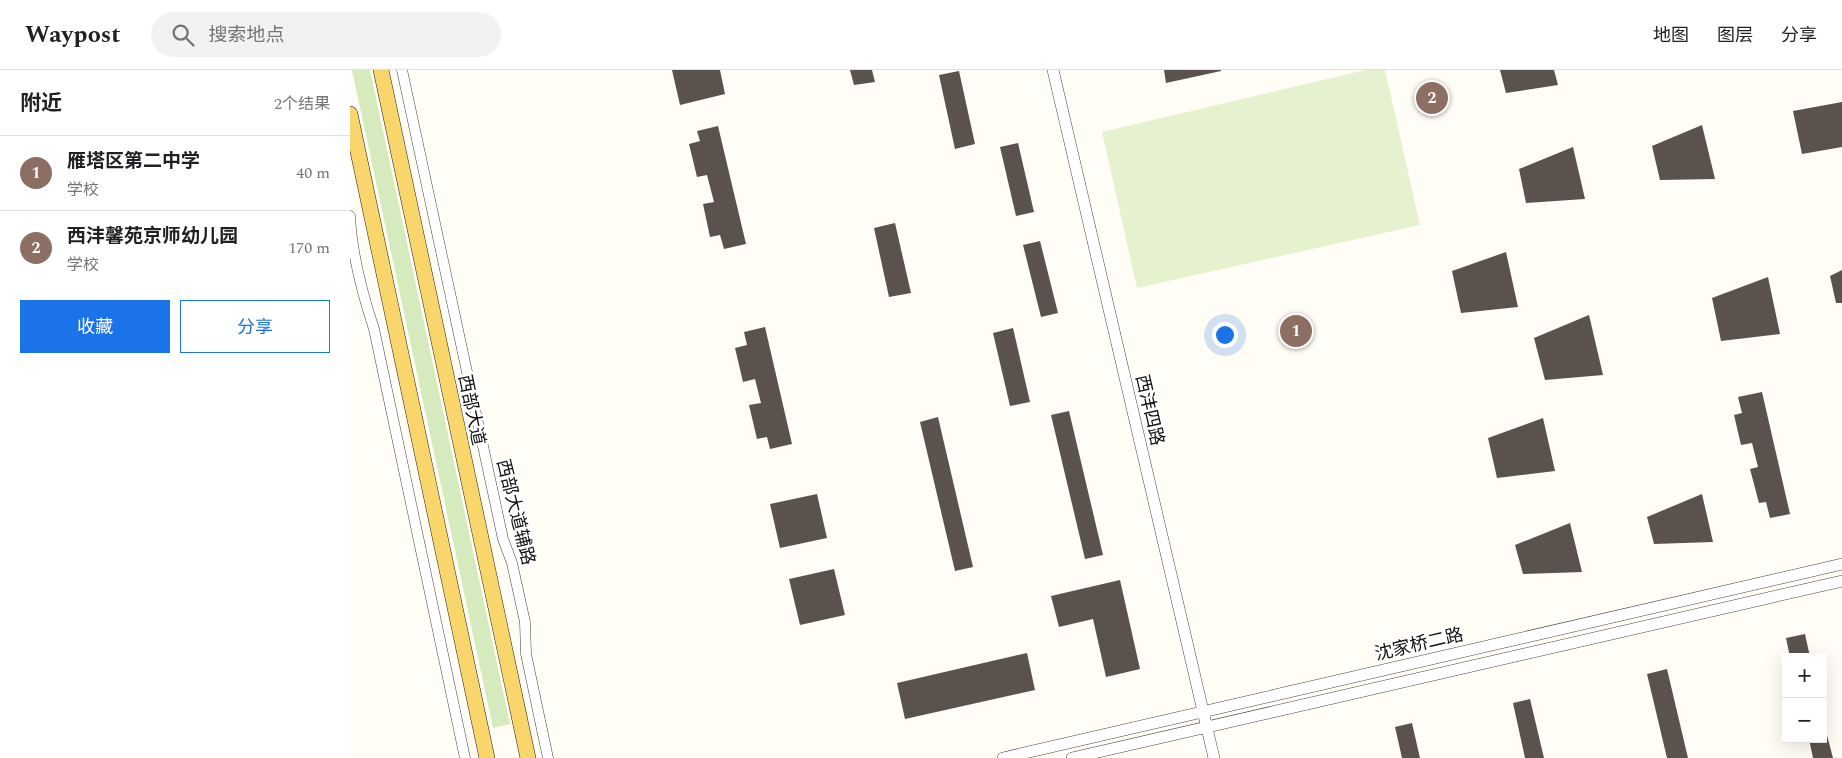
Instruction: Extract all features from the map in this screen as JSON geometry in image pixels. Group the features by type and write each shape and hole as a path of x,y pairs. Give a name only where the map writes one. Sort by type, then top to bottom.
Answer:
{"main road":[{"name":"西部大道","path":"381,70 528,758"},
{"path":"350,114 487,758"}],"street":[{"name":"西部大道辅路","path":"402,70 503,538 512,563 525,622 526,654 548,758"},
{"name":"西沣四路","path":"1053,70 1214,758"},
{"path":"350,216 351,240 365,302 374,329 465,758"},
{"name":"沈家桥二路","path":"1003,758 1842,564"},
{"name":"沈家桥二路","path":"1072,758 1842,581"}],"green space":[{"path":"352,70 370,70 510,724 493,728"},
{"path":"1365,70 1385,70 1420,225 1137,288 1102,132"}],"building":[{"path":"672,70 720,70 725,94 680,105"},
{"path":"850,70 872,70 875,82 854,85"},
{"path":"1164,70 1221,70 1221,71 1166,83"},
{"path":"1500,70 1554,70 1558,85 1506,93"},
{"path":"959,71 975,144 955,149 939,75"},
{"path":"1842,102 1842,147 1802,154 1793,111"},
{"path":"1702,125 1715,179 1660,180 1652,146"},
{"path":"718,126 746,244 724,249 720,235 710,237 703,204 714,202 707,175 697,177 689,144 700,141 697,131"},
{"path":"1018,143 1034,212 1016,216 1000,147"},
{"path":"1573,147 1585,199 1526,203 1519,169"},
{"path":"895,223 911,293 889,297 874,228"},
{"path":"1040,241 1058,313 1041,317 1023,245"},
{"path":"1506,252 1518,307 1461,313 1452,271"},
{"path":"1842,270 1842,303 1836,303 1830,276"},
{"path":"1768,277 1780,334 1721,341 1712,298"},
{"path":"1589,315 1603,375 1545,380 1534,338"},
{"path":"765,327 792,444 770,449 767,437 757,439 749,405 761,403 755,379 743,382 735,348 747,345 744,332"},
{"path":"1013,328 1030,402 1010,406 993,333"},
{"path":"1762,392 1790,514 1770,518 1766,502 1759,503 1750,469 1758,467 1752,443 1741,445 1734,415 1742,413 1738,397"},
{"path":"1069,411 1103,555 1085,559 1051,415"},
{"path":"938,417 973,567 955,571 920,422"},
{"path":"1543,418 1555,471 1497,478 1488,438"},
{"path":"817,494 827,538 780,548 770,504"},
{"path":"1702,494 1713,542 1654,544 1647,517"},
{"path":"1570,523 1582,572 1523,574 1515,545"},
{"path":"834,569 845,615 800,625 789,579"},
{"path":"1120,580 1140,669 1106,677 1093,619 1059,627 1051,596"},
{"path":"1805,634 1809,653 1789,653 1786,638"},
{"path":"1027,653 1035,690 905,719 897,683"},
{"path":"1667,669 1688,758 1667,758 1647,674"},
{"path":"1530,699 1544,758 1525,758 1513,703"},
{"path":"1412,723 1420,758 1402,758 1395,727"},
{"path":"1827,735 1833,758 1813,758 1810,743 1827,743"}],"place":[{"name":"西沣馨苑京师幼儿园","path":"1432,98"},
{"name":"雁塔区第二中学","path":"1296,331"}]}
